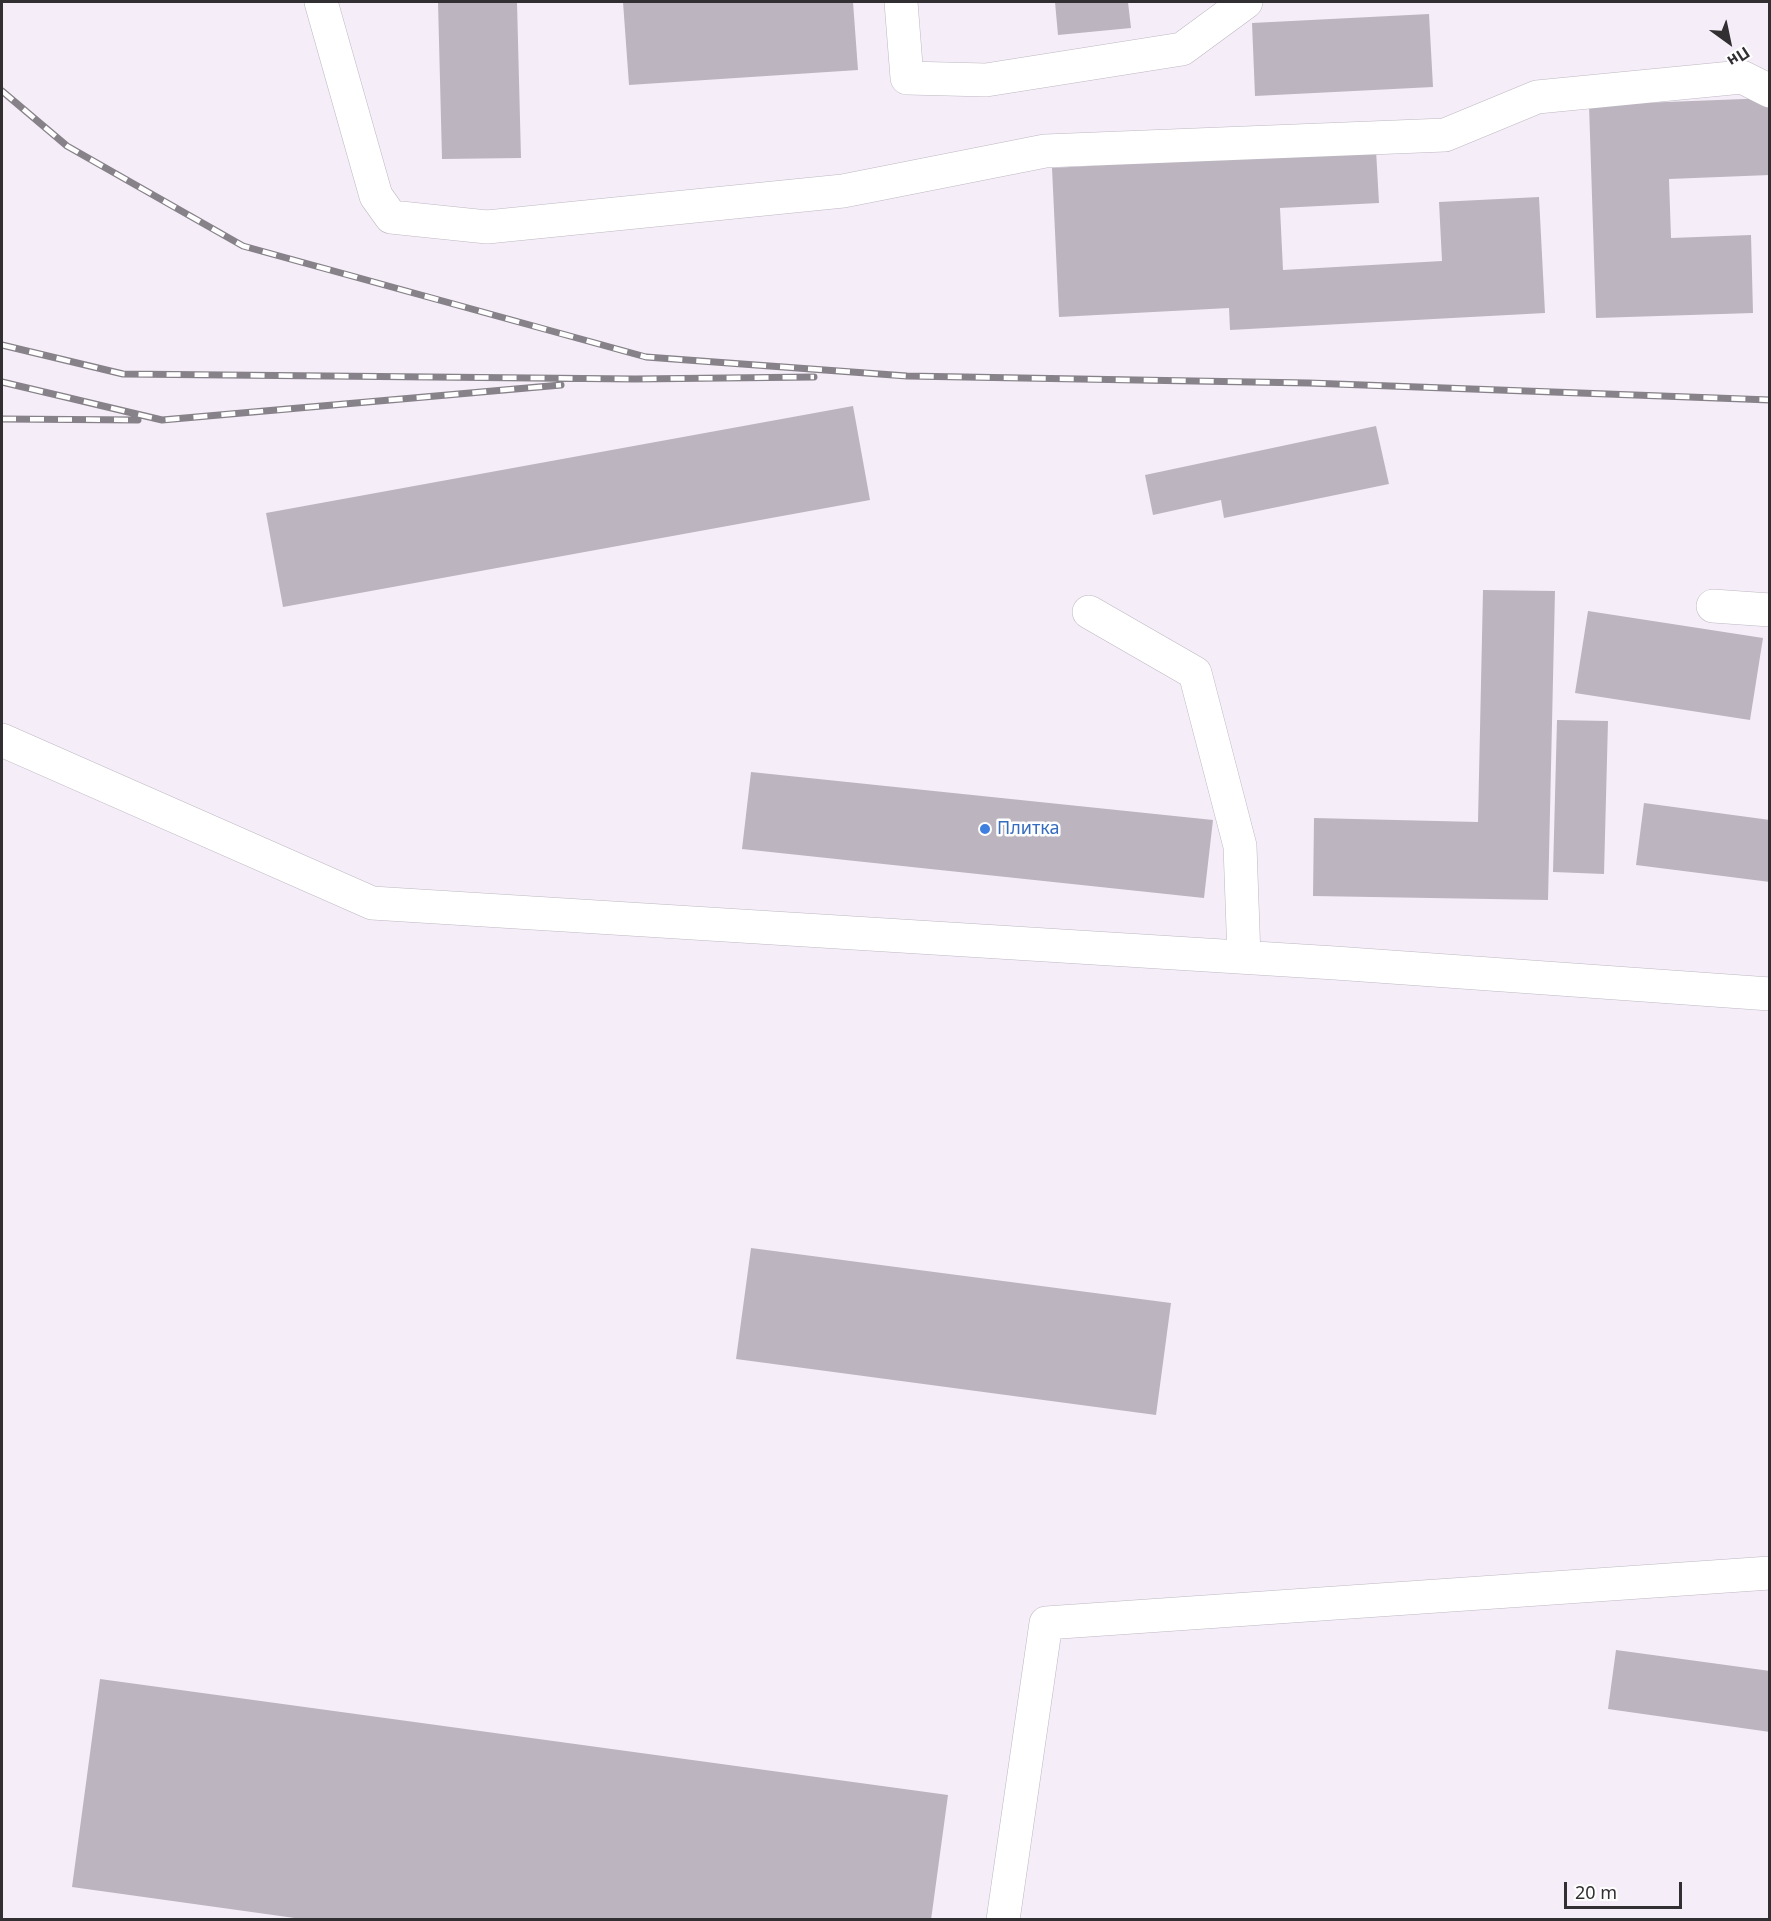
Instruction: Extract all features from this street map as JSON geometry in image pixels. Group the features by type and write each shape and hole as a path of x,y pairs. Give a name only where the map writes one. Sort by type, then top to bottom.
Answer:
{"lane":[{"path":"321,2 376,196 391,217 488,227 843,191 1046,151 1445,135 1537,97 1742,76 1770,92"},
{"path":"901,2 908,78 986,80 1182,49 1246,2"},
{"path":"1713,606 1770,610"},
{"path":"1089,612 1195,673 1240,846 1244,957"},
{"path":"2,740 372,903 1244,957 1770,994"},
{"path":"1003,1920 1046,1623 1770,1573"}],"building":[{"path":"438,2 517,2 521,158 442,159"},
{"path":"623,2 853,2 858,70 629,85"},
{"path":"1055,2 1128,2 1131,28 1058,35"},
{"path":"1429,14 1433,87 1255,96 1252,23"},
{"path":"1770,98 1770,175 1669,179 1671,238 1751,235 1753,313 1596,318 1589,105"},
{"path":"1376,150 1379,203 1280,208 1283,270 1442,261 1439,202 1539,197 1545,313 1230,330 1229,308 1059,317 1052,168"},
{"path":"853,406 870,500 283,607 266,513"},
{"path":"1376,426 1389,484 1224,518 1221,500 1153,515 1145,475"},
{"path":"1483,590 1555,591 1548,900 1313,896 1314,818 1478,822"},
{"path":"1588,611 1763,638 1750,720 1575,693"},
{"path":"1557,720 1608,721 1604,874 1553,872"},
{"path":"751,772 1213,820 1204,898 742,849"},
{"path":"1644,803 1770,820 1770,882 1636,865"},
{"path":"751,1248 1171,1303 1156,1415 736,1359"},
{"path":"1616,1650 1770,1671 1770,1732 1608,1709"},
{"path":"100,1679 948,1795 931,1920 309,1920 72,1887"}],"railway":[{"path":"2,91 67,146 243,246 646,357 907,376 1309,383 1770,400"},
{"path":"2,345 123,374 635,379 814,377"},
{"path":"2,382 162,420 561,385"},
{"path":"2,419 138,420"}],"place":[{"name":"Плитка","path":"985,829"}]}
